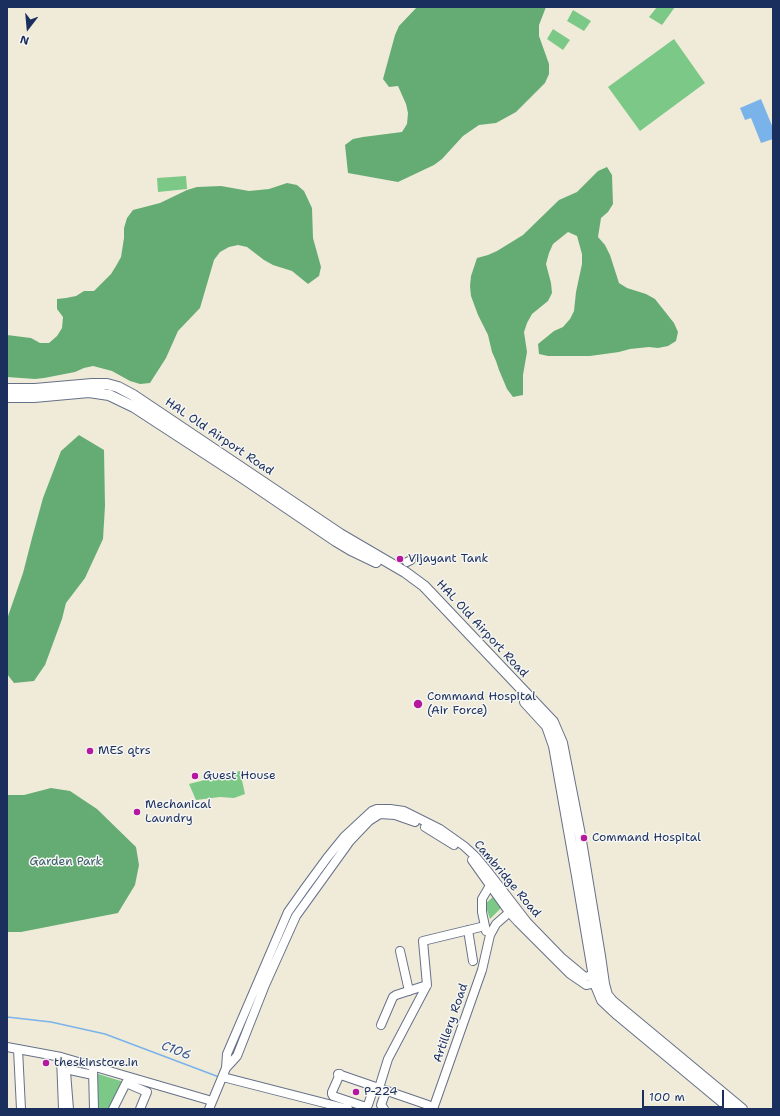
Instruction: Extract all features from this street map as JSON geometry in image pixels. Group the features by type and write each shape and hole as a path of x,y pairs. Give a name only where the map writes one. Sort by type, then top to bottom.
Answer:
{"main road":[{"name":"HAL Old Airport Road","path":"7,389 35,389 92,384 107,384 118,387 133,395 340,534 405,572 553,722 562,743 580,835 602,1000 731,1109"},
{"name":"HAL Old Airport Road","path":"7,397 34,397 89,392 110,395 134,407 336,541 392,570 422,589"},
{"name":"HAL Old Airport Road","path":"598,978 612,1001 742,1109"}],"street":[{"name":"Cambridge Road","path":"209,1109 223,1078 226,1068 227,1054 288,912 327,858 344,838 372,811 377,809 404,811 440,829 464,846 476,857 512,909 518,922 570,974 586,985 598,978"},
{"name":"Artillery Road","path":"488,944 482,912 482,899 492,882"},
{"name":"Artillery Road","path":"426,1107 482,970 490,935 496,924 512,909"},
{"path":"384,1109 381,1105 380,1089 388,1059 427,985 423,941 485,926"},
{"path":"468,930 473,961"},
{"path":"400,951 409,991"},
{"path":"381,1025 393,997 427,985"},
{"path":"7,1047 61,1057 93,1066 128,1080 212,1101"},
{"path":"18,1049 21,1109"},
{"path":"61,1057 63,1109"},
{"path":"93,1066 94,1109"},
{"path":"69,1109 66,1072 70,1070 93,1075"},
{"path":"380,1089 366,1106 334,1096 332,1094 339,1074 380,1089 426,1107"},
{"path":"223,1078 348,1109"},
{"path":"113,1109 128,1080"},
{"path":"128,1080 147,1092 140,1109"}],"green space":[{"path":"417,7 546,7 539,25 539,36 549,64 549,74 545,83 516,112 496,123 479,125 463,136 442,159 434,165 398,182 348,173 345,145 353,139 402,132 407,124 408,113 406,104 398,86 389,87 383,79 395,35 399,26"},
{"path":"657,7 675,7 662,25 649,17"},
{"path":"573,10 591,21 584,31 567,21"},
{"path":"553,29 570,40 563,50 547,39"},
{"path":"674,39 705,83 640,131 608,87"},
{"path":"607,167 612,175 613,204 608,212 601,218 598,237 605,245 610,255 619,283 627,288 646,294 655,299 674,323 678,332 676,341 668,346 658,348 649,347 630,349 590,356 548,356 539,354 538,344 554,331 563,327 570,319 574,311 576,292 582,264 582,254 577,236 568,232 553,244 549,253 546,264 552,293 548,301 532,314 527,323 524,332 527,352 523,375 523,395 513,397 507,389 499,370 492,352 488,335 471,296 471,276 477,258 497,251 523,235 559,200 577,192 598,171"},
{"path":"186,176 187,189 158,192 157,178"},
{"path":"287,183 297,185 304,191 312,208 313,238 321,267 319,276 308,284 292,271 273,265 247,247 238,245 229,247 220,252 214,260 200,308 178,331 166,358 150,383 140,384 130,381 112,371 93,366 75,372 44,378 35,379 7,377 7,335 31,338 40,343 49,343 57,336 62,328 63,317 57,309 57,299 76,296 84,291 94,291 111,274 121,257 124,228 127,218 133,210 160,203 187,190 197,187 221,186 249,191 269,189"},
{"path":"79,435 104,450 105,506 103,539 85,578 66,603 62,619 45,665 34,681 14,683 7,674 7,619 23,573 43,498 61,451"},
{"path":"240,771 245,794 234,798 220,797 196,800 189,784"},
{"name":"Garden Park","path":"51,788 70,791 97,809 136,847 139,865 135,885 118,913 21,932 7,932 7,795 24,795"},
{"path":"496,894 504,905 490,919 485,904"},
{"path":"95,1073 124,1082 110,1109 97,1109"}],"water":[{"path":"761,99 773,128 773,139 761,143 751,118 745,120 740,108"}],"waterway":[{"name":"C106","path":"7,1017 51,1022 105,1034 219,1077"}],"place":[{"name":"Vijayant Tank","path":"400,559"},
{"name":"Command Hospital (Air Force)","path":"418,704"},
{"name":"MES qtrs","path":"90,751"},
{"name":"Guest House","path":"195,776"},
{"name":"Mechanical Laundry","path":"137,812"},
{"name":"Command Hospital","path":"584,838"},
{"name":"theskinstore.in","path":"46,1063"},
{"name":"P-224","path":"356,1092"}]}
